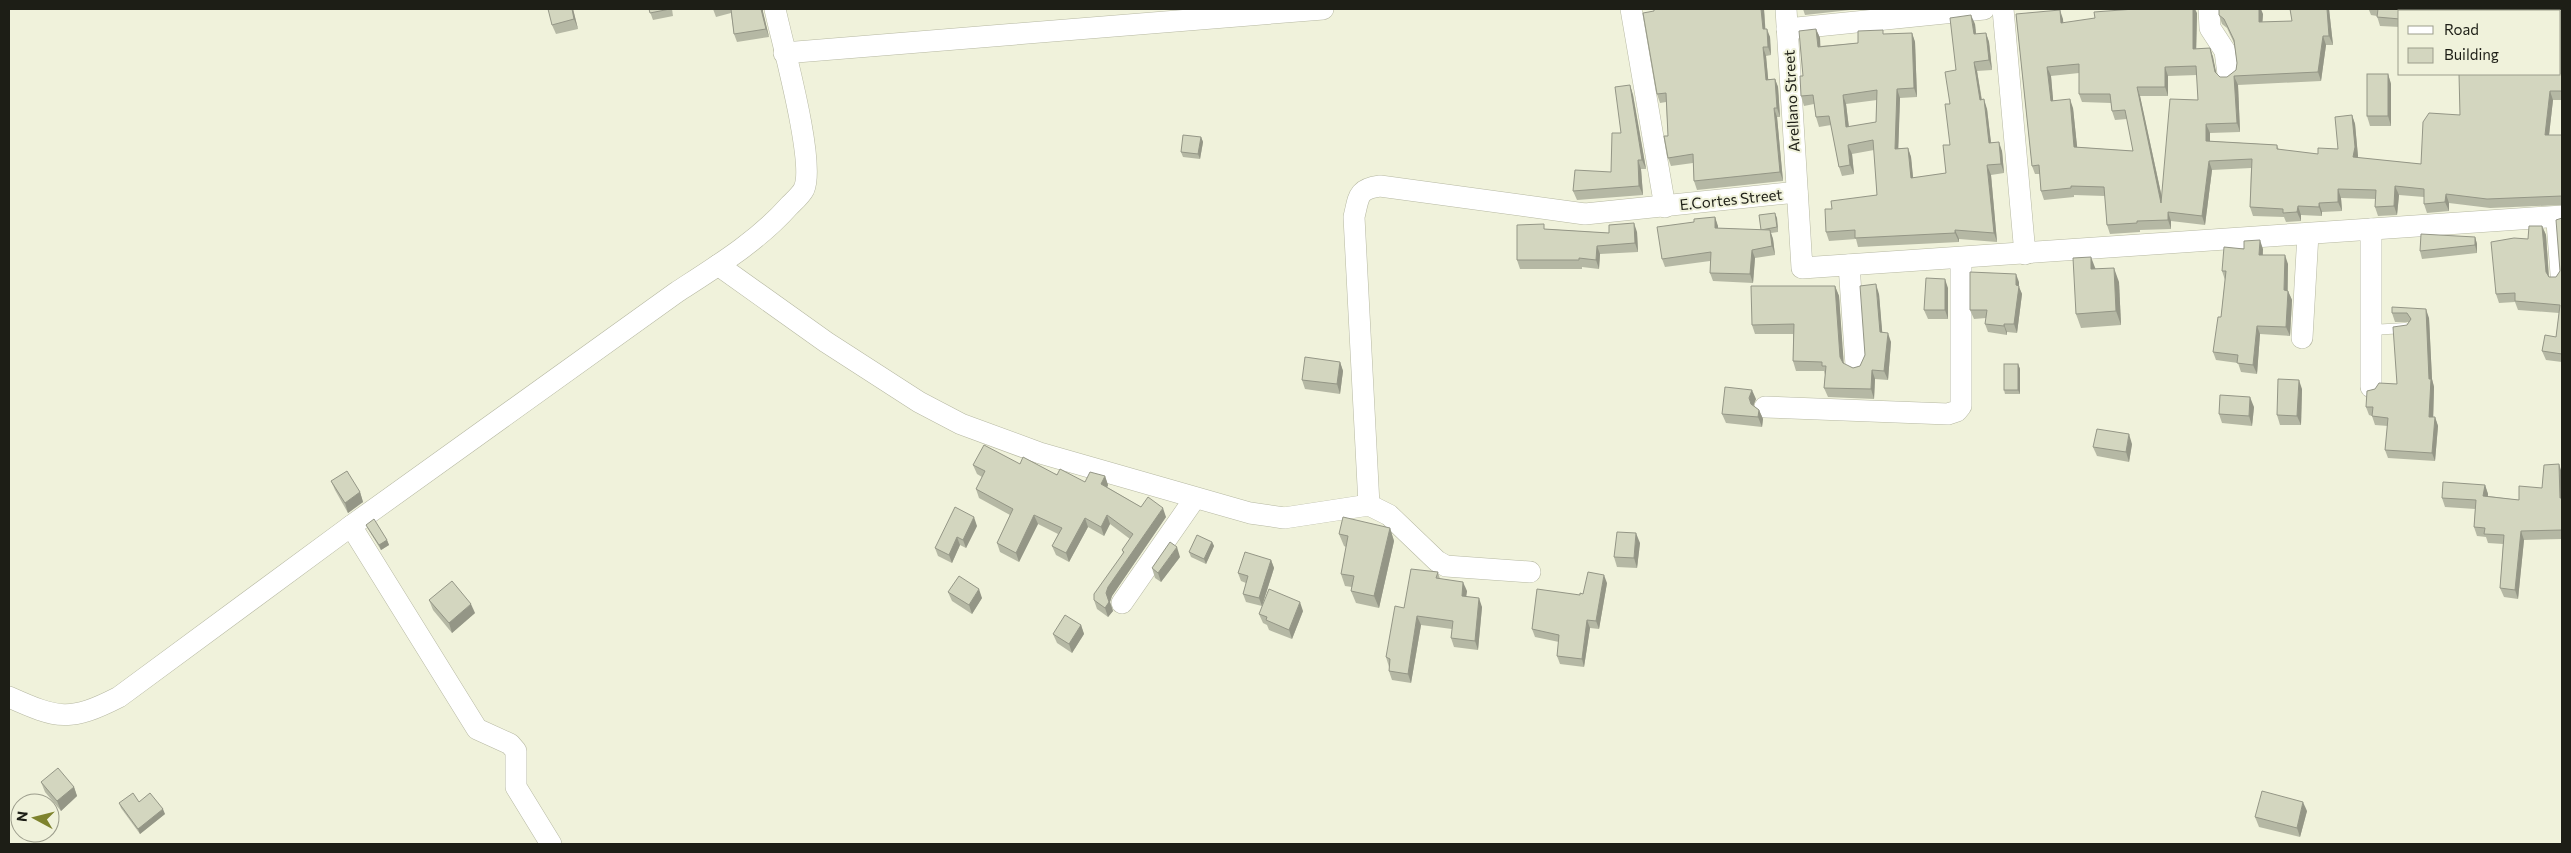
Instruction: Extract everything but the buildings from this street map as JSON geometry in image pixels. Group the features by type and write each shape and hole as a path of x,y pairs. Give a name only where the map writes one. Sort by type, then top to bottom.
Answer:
{"street":[{"path":"9,697 44,712 66,716 90,712 119,697 351,526 773,224 804,190 808,174 804,146 775,9"},
{"path":"784,53 1323,9"},
{"path":"1631,9 1665,207"},
{"path":"1787,19 1984,9"},
{"path":"2002,9 2026,254"},
{"path":"2209,9 2210,28 2224,52 2228,74"},
{"name":"Arellano Street","path":"1787,19 1802,268 1849,265"},
{"name":"E.Cortes Street","path":"1369,505 1354,217 1360,193 1367,187 1380,186 1585,214 1797,192"},
{"path":"1856,365 1849,265 2557,216"},
{"path":"2371,229 2371,387"},
{"path":"2302,338 2308,234"},
{"path":"1765,407 1948,414 1957,411 1961,406 1961,258"},
{"path":"718,265 826,342 920,402 961,424 1040,453 1250,513 1284,518 1369,505 1389,515 1437,561 1446,566 1530,572"},
{"path":"1122,604 1195,498"},
{"path":"351,526 477,729 510,744 516,751 516,787 551,844"}],"lane":[{"path":"2556,280 2557,216"},
{"path":"2371,330 2407,328"}]}
